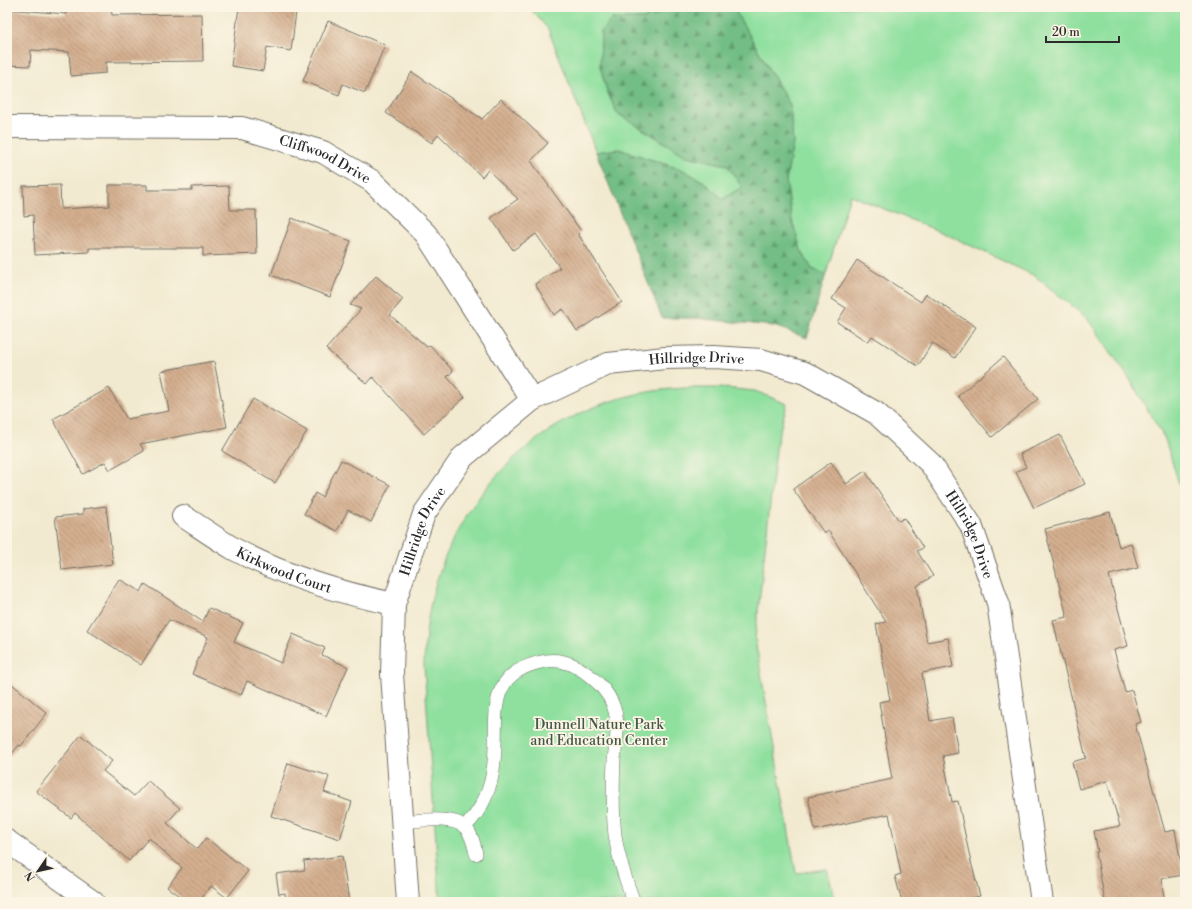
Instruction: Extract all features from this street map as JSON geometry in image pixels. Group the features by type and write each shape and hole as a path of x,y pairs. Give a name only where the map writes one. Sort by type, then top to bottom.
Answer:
{"street":[{"name":"Cliffwood Drive","path":"7,127 242,128 323,152 372,181 426,234 532,400"},
{"name":"Hillridge Drive","path":"408,902 401,822 392,674 394,604 424,514 463,457 532,400 608,364 665,358 714,357 761,360 805,373 876,414 931,464 971,525 998,603 1042,902"},
{"name":"Kirkwood Court","path":"183,516 235,549 297,577 360,597 394,604"},
{"path":"7,841 93,902"}],"lane":[{"path":"465,827 482,806 490,784 494,761 494,721 498,698 508,678 527,665 547,660 569,662 585,671 606,691 615,711 617,732 613,801 615,836 624,877 634,902"},
{"path":"401,822 451,820 465,827 472,838 476,854"}],"green space":[{"path":"529,7 647,7 646,19 612,19 600,66 607,91 617,113 686,156 727,165 742,187 723,199 704,182 683,170 619,149 596,152 548,29"},
{"path":"647,7 733,7 790,105 793,143 786,180 792,220 801,250 812,269 826,274 807,338 774,326 694,318 662,318 596,152 619,149 683,170 704,182 723,199 742,187 727,165 686,156 617,113 607,91 600,66 601,30 612,19 646,19"},
{"path":"733,7 1185,7 1185,503 1165,439 1129,378 1087,318 1035,276 948,235 850,195 826,274 812,269 801,250 792,220 786,180 793,143 790,105"},
{"name":"Dunnell Nature Park and Education Center","path":"723,388 755,391 787,404 777,441 755,639 796,873 827,869 836,902 440,902 424,665 428,618 434,590 446,556 462,524 482,494 505,467 532,443 562,423 594,407 636,394 658,390"}],"building":[{"path":"65,7 111,7 112,15 202,14 203,61 106,62 106,73 71,76 69,52 31,50 30,66 7,65 7,9 66,14"},
{"path":"239,7 266,7 296,12 291,51 267,47 263,71 231,66"},
{"path":"328,21 385,45 365,93 343,84 339,95 303,81"},
{"path":"412,72 482,119 501,99 548,143 531,161 581,231 578,234 622,302 577,331 563,309 554,315 535,284 560,268 536,234 513,250 491,218 518,199 488,170 482,177 438,134 432,143 386,113"},
{"path":"60,185 61,209 109,206 109,185 147,185 147,190 192,190 192,187 229,186 230,210 256,210 257,254 203,256 203,248 89,248 89,252 35,255 33,215 24,216 23,186"},
{"path":"292,218 351,241 330,297 271,275"},
{"path":"857,260 921,302 926,294 976,327 955,358 932,343 918,366 872,336 868,342 837,322 846,308 832,299"},
{"path":"376,276 403,299 390,315 427,347 430,345 453,371 447,377 465,397 424,434 373,377 367,384 326,349 361,309 350,305"},
{"path":"1003,357 1038,399 992,437 958,396"},
{"path":"214,361 227,427 140,444 144,451 110,470 105,462 83,474 53,419 109,388 127,419 169,411 161,371"},
{"path":"253,399 307,431 275,483 222,451"},
{"path":"1060,435 1085,484 1034,508 1016,472 1026,467 1020,454"},
{"path":"341,460 390,485 371,522 348,510 337,531 304,514 315,493 322,497"},
{"path":"831,462 846,484 865,471 899,521 904,518 923,548 917,551 933,576 917,586 927,642 948,638 953,667 922,673 930,721 952,717 958,753 943,756 952,802 958,801 980,896 968,899 968,902 902,902 895,876 901,874 889,814 815,830 808,797 892,779 879,702 890,700 876,624 886,622 828,530 824,533 793,489"},
{"path":"106,506 113,564 62,570 55,517 83,514 83,509"},
{"path":"1110,512 1119,547 1131,543 1138,568 1109,575 1128,646 1114,650 1125,692 1132,690 1141,722 1135,724 1165,832 1175,830 1183,875 1161,879 1165,902 1105,902 1096,852 1098,852 1094,831 1120,826 1107,781 1079,789 1072,762 1086,758 1053,620 1067,617 1045,529"},
{"path":"119,579 141,592 145,584 203,622 209,608 243,623 234,642 281,663 293,634 325,648 322,655 348,667 326,716 247,681 241,695 192,674 208,637 169,620 141,665 87,630"},
{"path":"7,680 47,713 21,746 19,745 7,760"},
{"path":"81,735 112,761 103,771 134,796 148,781 180,808 167,823 197,849 206,838 248,871 227,898 211,886 199,902 187,902 167,887 182,868 149,838 129,861 75,813 71,818 36,791"},
{"path":"288,763 329,776 324,792 352,802 340,839 271,816"},
{"path":"342,856 349,902 286,902 285,893 279,894 276,874 305,870 304,861"}]}
